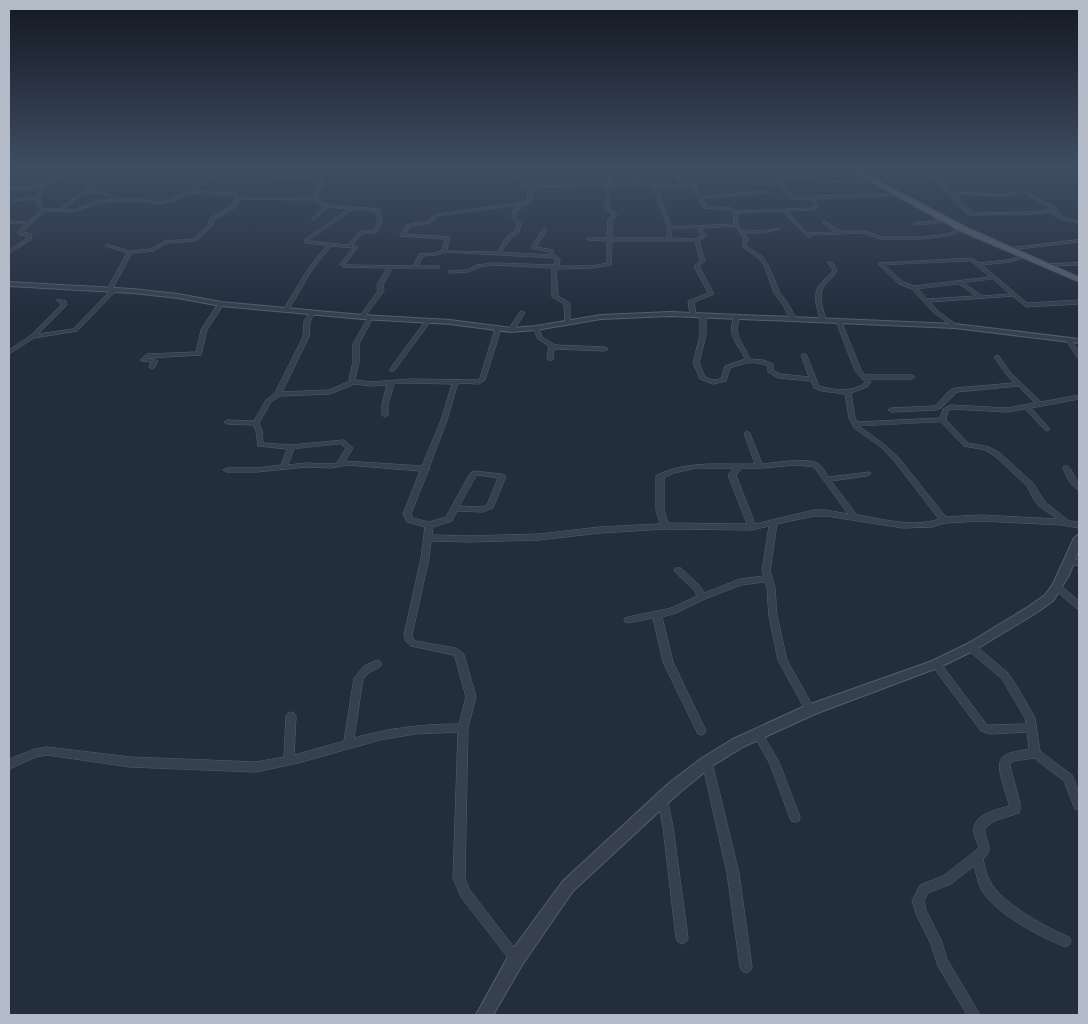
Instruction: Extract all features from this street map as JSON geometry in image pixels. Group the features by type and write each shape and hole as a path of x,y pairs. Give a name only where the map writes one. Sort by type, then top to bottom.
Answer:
{"main road":[{"path":"936,216 963,230 1079,279"}],"street":[{"path":"9,252 29,239 30,235 18,234 38,216"},
{"path":"108,245 130,252 156,249 165,242 194,240 210,225 212,219 217,216"},
{"path":"314,219 317,216"},
{"path":"342,216 306,240 350,246 356,249 347,257 343,265 438,267"},
{"path":"350,246 361,233 375,231 381,223 379,216"},
{"path":"438,216 428,222 408,226 402,235 448,238 444,251"},
{"path":"498,253 509,237 517,232 519,221 514,218 514,216"},
{"path":"450,272 468,272 479,266 488,265 592,267 609,264 610,220 615,216"},
{"path":"666,216 670,228 669,239"},
{"path":"735,216 736,225 745,237 746,248 760,257 766,265 777,293 793,319"},
{"path":"789,216 808,236 869,232 881,238 921,238 948,235 963,230"},
{"path":"1059,216 1079,222"},
{"path":"915,224 946,221"},
{"path":"9,222 30,223"},
{"path":"825,222 838,233"},
{"path":"853,224 856,233"},
{"path":"670,228 736,225"},
{"path":"589,239 697,240 704,236 698,227"},
{"path":"740,231 762,232 778,229"},
{"path":"545,230 533,248 550,251 551,256"},
{"path":"693,314 691,302 711,294 696,266 703,261 697,240"},
{"path":"1009,249 1079,241"},
{"path":"286,310 310,269 330,244"},
{"path":"415,267 421,254 437,254 444,251 551,256 557,258 554,270 555,297 567,303 568,322"},
{"path":"32,337 75,330 112,289 130,252"},
{"path":"979,264 1009,261 1025,256"},
{"path":"955,326 936,312 914,288 901,283 880,264 970,258 1012,295 1027,305 1076,302 1079,306"},
{"path":"823,320 818,296 822,285 833,277 835,270 830,263"},
{"path":"1046,265 1079,264"},
{"path":"354,382 352,379 356,362 356,344 366,318 379,294 380,285 390,267"},
{"path":"914,288 992,278"},
{"path":"961,283 980,297"},
{"path":"9,284 112,289 178,296 221,304 366,318 428,321 511,330 628,314 693,314 955,326 1079,341"},
{"path":"927,301 1012,295"},
{"path":"9,352 32,337 64,305 64,302 59,300"},
{"path":"152,367 155,361 143,360 147,356 199,354 204,330 221,304"},
{"path":"312,312 306,321 306,337 278,394 268,401 256,423 259,431 260,445 291,447 343,442 348,444 350,448 340,464"},
{"path":"511,330 522,313"},
{"path":"703,315 703,335 696,363 702,378 709,382 724,380 727,367 748,360 769,363 771,365 770,370 778,376 812,379"},
{"path":"738,316 733,335 745,352 748,360"},
{"path":"392,370 428,321"},
{"path":"804,355 812,379 819,388 848,392 868,384 858,371 839,321"},
{"path":"536,328 540,338 551,343 553,347"},
{"path":"278,394 330,392 354,382 371,384 411,381 479,382 483,379 498,329"},
{"path":"1070,340 1079,356"},
{"path":"553,347 605,349"},
{"path":"550,359 553,347"},
{"path":"997,357 1019,384 1038,403"},
{"path":"863,377 912,377"},
{"path":"385,415 385,404 391,382"},
{"path":"455,508 482,510 490,506 502,476 479,472 473,475 455,508 449,519 429,525 407,517 456,382"},
{"path":"892,410 936,408 950,392 956,390 1019,384"},
{"path":"848,392 854,424 897,460 944,520"},
{"path":"943,420 945,410 950,407 1007,410 1079,397"},
{"path":"1027,407 1048,429"},
{"path":"854,424 943,420 966,445 987,448 998,455 1030,485 1036,498 1042,504 1068,523"},
{"path":"227,422 256,423"},
{"path":"747,433 759,466"},
{"path":"284,467 291,447"},
{"path":"227,470 258,470 340,464 426,469"},
{"path":"665,526 660,510 660,477 670,471 721,465 816,465 855,518"},
{"path":"740,466 732,476 752,526"},
{"path":"1067,468 1071,479 1079,488"},
{"path":"828,479 867,474"},
{"path":"428,538 470,540 539,537 665,526 752,526 814,513 826,513 903,525 932,524 944,520 980,518 1079,525"},
{"path":"773,523 766,571 771,588 772,616 783,660 810,710"},
{"path":"429,525 408,635 414,644 455,652 459,655 470,688 471,697 463,728 459,878 465,893 516,959"},
{"path":"484,1015 516,959 568,886 662,798 707,762 738,743 810,710 936,664 971,647 1032,610 1048,598 1075,562 1079,538"},
{"path":"678,570 697,588 702,597"},
{"path":"628,620 673,611 740,582 768,579"},
{"path":"1057,587 1079,606"},
{"path":"658,615 668,662 701,731"},
{"path":"971,647 1005,676 1030,718 1035,753 1068,778 1079,805"},
{"path":"348,745 359,678 367,669 378,664"},
{"path":"936,664 984,728 990,730 1032,728"},
{"path":"289,759 291,716"},
{"path":"9,764 35,753 47,751 130,762 256,767 274,765 289,759 348,745 368,738 419,729 463,728"},
{"path":"758,734 774,762 795,817"},
{"path":"974,1015 942,962 934,940 920,912 918,901 924,889 946,880 984,851 985,845 979,834 978,825 983,820 1015,809 1015,799 1005,768 1005,761 1012,757 1035,753"},
{"path":"707,762 733,873 746,967"},
{"path":"662,798 668,827 682,938"},
{"path":"977,858 986,885 992,894 1023,919 1047,934 1065,941"}]}
